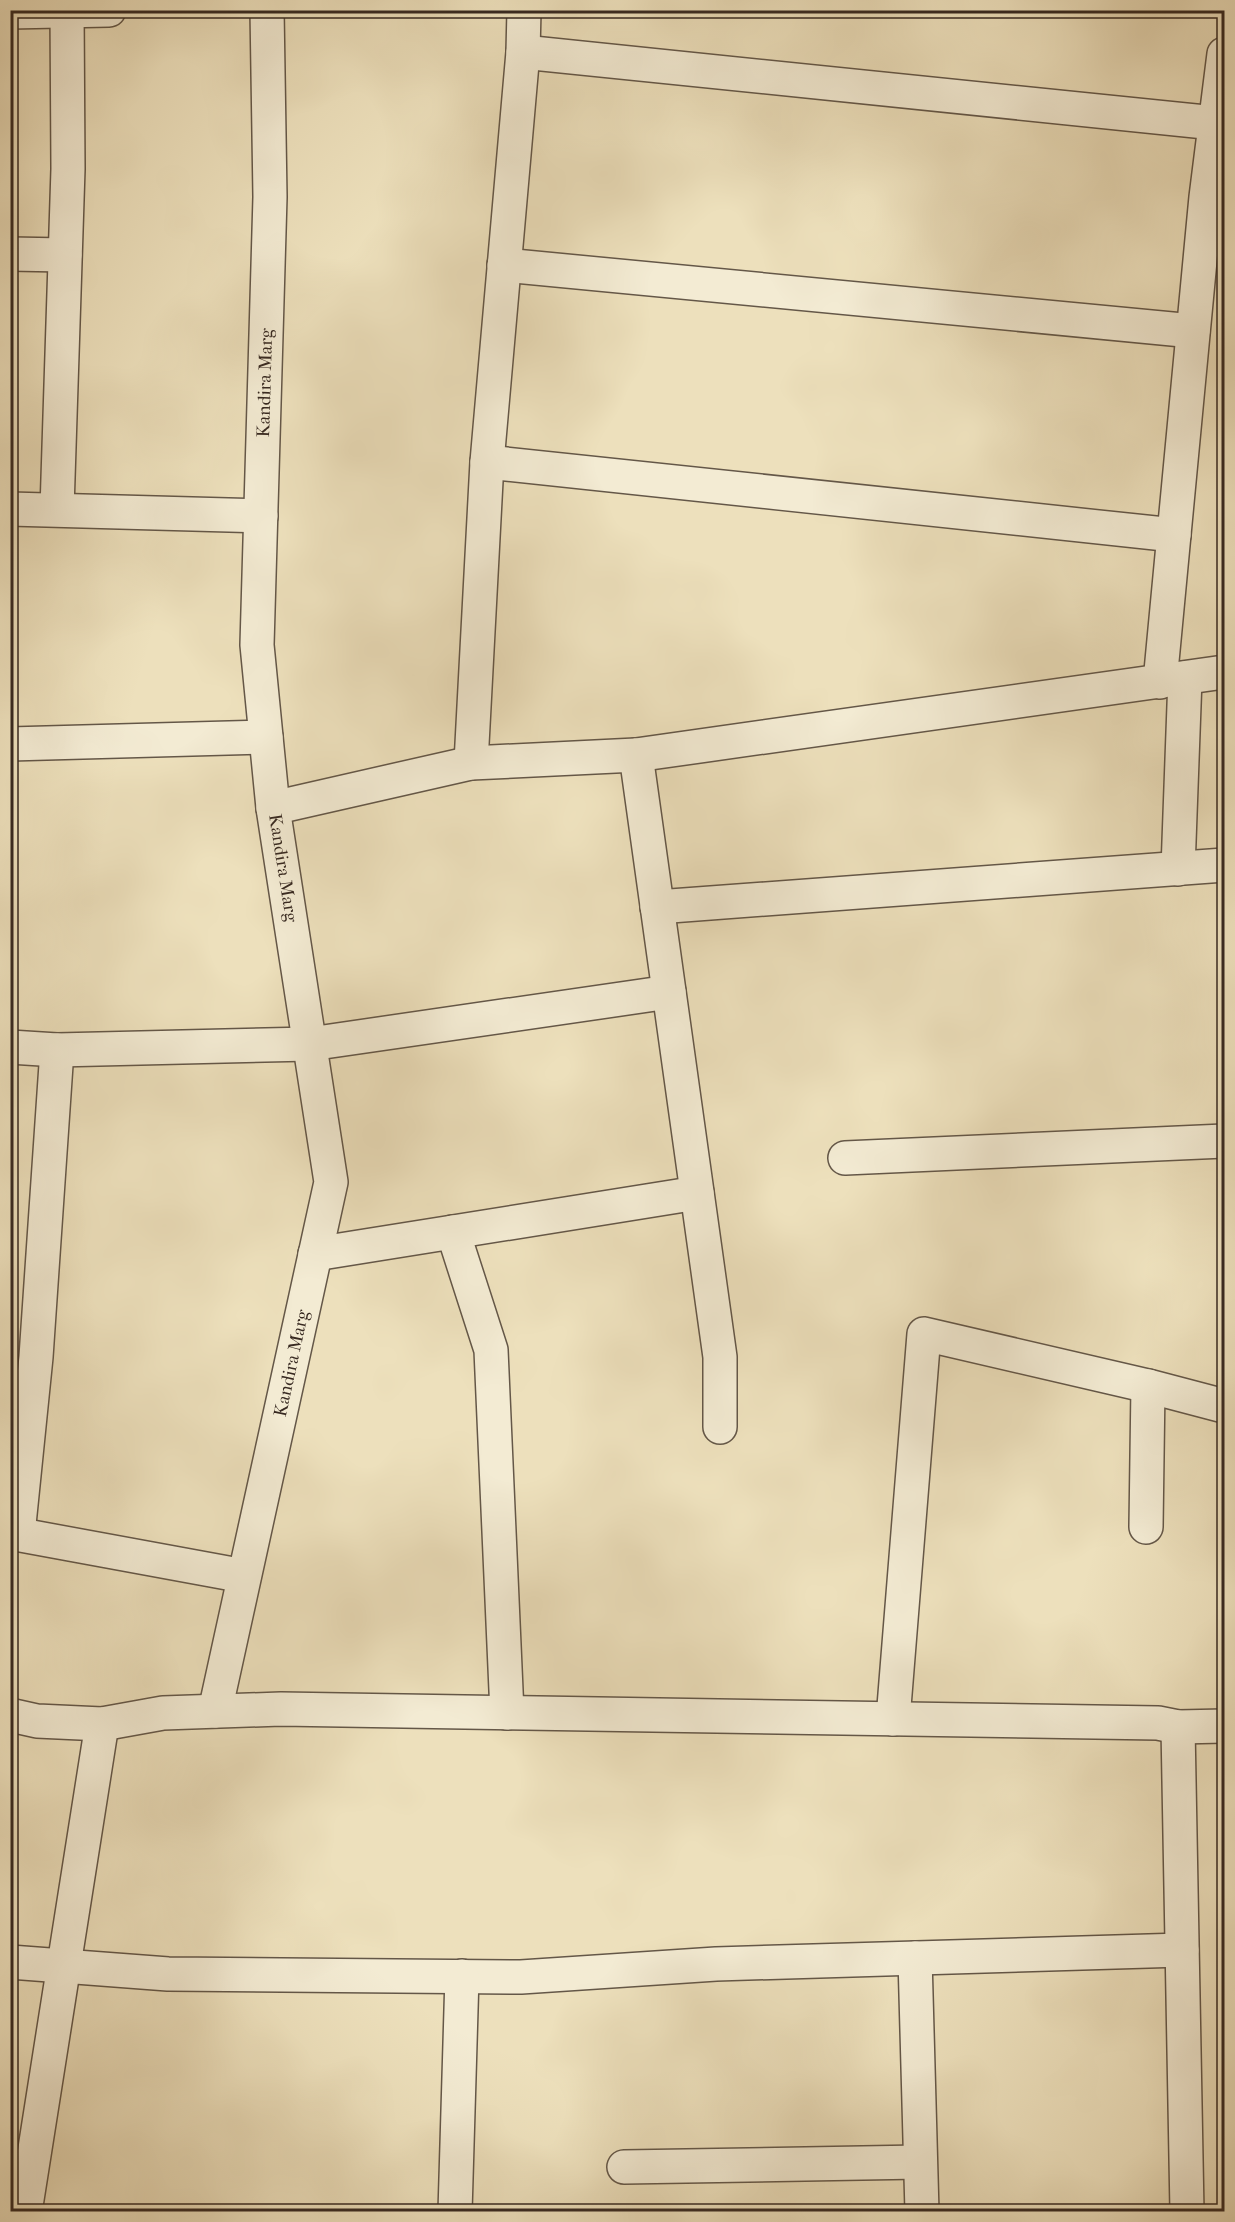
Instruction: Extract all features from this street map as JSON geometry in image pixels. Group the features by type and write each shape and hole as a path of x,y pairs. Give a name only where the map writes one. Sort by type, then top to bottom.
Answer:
{"street":[{"path":"10,12 109,10"},
{"name":"Kandira Marg","path":"214,1711 331,1182 273,808 257,645 270,197 267,10"},
{"path":"471,763 487,462 523,52 524,10"},
{"path":"57,509 68,169 67,11"},
{"path":"523,52 1215,123"},
{"path":"1178,869 1173,680 1174,535 1206,198 1224,54"},
{"path":"10,254 65,255"},
{"path":"504,265 1193,331"},
{"path":"487,462 1174,535"},
{"path":"10,509 261,516"},
{"path":"273,808 471,763 636,755 1224,672"},
{"path":"10,744 266,737"},
{"path":"636,755 720,1358 720,1427"},
{"path":"657,907 1224,865"},
{"path":"10,1047 57,1050 310,1044 669,992"},
{"path":"57,1050 23,1356 14,1534 244,1576"},
{"path":"845,1158 1224,1141"},
{"path":"315,1254 697,1193"},
{"path":"453,1232 491,1350 507,1713"},
{"path":"893,1719 924,1334 1224,1406"},
{"path":"1146,1527 1148,1386"},
{"path":"10,1715 37,1721 102,1724 163,1713 281,1709 1158,1723 1178,1727 1224,1726"},
{"path":"25,2211 22,2158 65,1965 102,1724"},
{"path":"1178,1727 1187,2211"},
{"path":"10,1962 168,1974 521,1977 716,1964 1182,1950"},
{"path":"915,1958 922,2211"},
{"path":"455,2211 462,1976"},
{"path":"624,2167 920,2162"}]}
